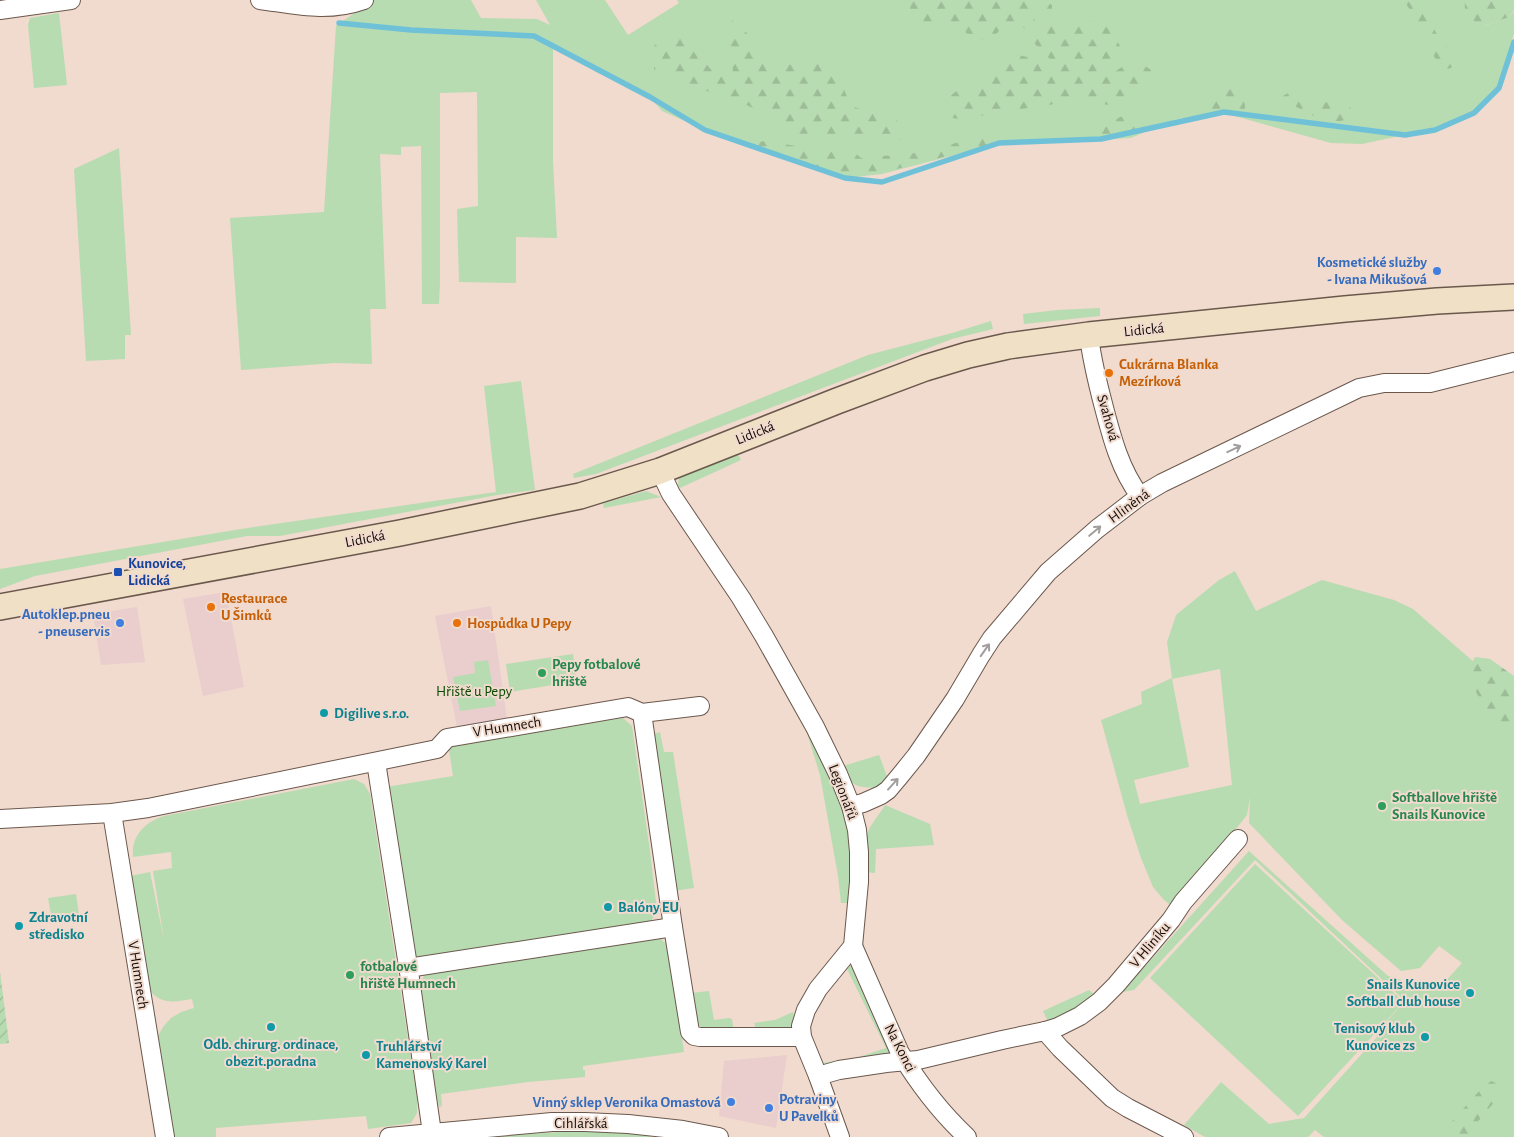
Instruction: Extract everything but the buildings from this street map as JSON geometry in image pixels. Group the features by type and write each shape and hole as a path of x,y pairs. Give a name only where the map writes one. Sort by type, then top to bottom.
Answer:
{"main road":[{"name":"Lidická","path":"0,607 400,533 551,503 603,490 660,471 837,401 943,363 1008,346 1089,335 1437,300 1514,297"}],"street":[{"path":"0,10 72,0"},
{"path":"260,0 326,8 345,6 364,0"},
{"name":"Svahová","path":"1089,335 1110,434 1132,485 1140,496"},
{"name":"Hliněná","path":"851,806 873,800 888,790 916,756 955,699 981,655 1048,572 1097,529 1140,496 1187,470 1360,388 1384,384 1430,382 1514,362"},
{"name":"Legionářů","path":"660,471 672,494 764,636 815,727 838,774 851,806 857,830 859,852 859,882 853,946"},
{"name":"V Humnech","path":"0,819 112,813 148,808 437,749 447,738 628,707 642,713 700,706"},
{"path":"642,713 689,1030 692,1034 700,1037 802,1038"},
{"path":"376,762 432,1133"},
{"name":"V Humnech","path":"112,813 165,1137"},
{"name":"V Hliníku","path":"818,1076 839,1070 918,1060 1045,1031 1080,1016 1109,993 1171,920 1183,902 1238,839"},
{"path":"408,968 673,927"},
{"path":"840,1137 802,1038 802,1022 809,1004 818,989 853,946"},
{"name":"Na Konci","path":"853,946 905,1062 927,1095 967,1137"},
{"path":"1045,1031 1112,1098 1184,1137"},
{"name":"Cihlářská","path":"389,1137 552,1122 628,1124 682,1134 719,1137"}],"shaded area":[{"path":"226,592 244,687 203,696 183,599"},
{"path":"491,606 507,719 457,727 435,616"},
{"path":"137,607 145,662 101,665 93,614"},
{"path":"787,1055 776,1128 719,1116 724,1061"}],"green space":[{"path":"373,0 471,0 481,18 537,19 550,25 536,0 605,0 628,35 679,3 677,0 1466,0 1485,26 1510,16 1514,11 1514,33 1503,74 1495,93 1477,111 1437,128 1362,144 1331,143 1224,113 1178,119 1130,138 1001,143 882,174 846,178 705,130 662,111 650,97 598,73 570,55 553,47 553,162 557,238 516,237 516,283 459,282 457,209 478,206 477,92 440,93 439,304 422,304 421,146 401,147 401,155 380,154 386,309 370,309 372,364 335,363 241,370 230,218 324,212 336,26"},
{"path":"896,0 1044,0 1052,5 1052,11 1049,15 1028,12 1035,19 1033,24 1027,29 1013,24 1005,25 989,41 972,37 965,32 958,33 949,30 939,22 928,25 910,13 910,7 898,3"},
{"path":"1403,0 1416,0 1424,10 1440,40 1454,53 1457,61 1455,66 1448,69 1434,57 1422,30"},
{"path":"1465,0 1514,0 1514,10 1509,17 1484,26 1469,17 1465,10"},
{"path":"59,13 67,85 34,88 28,25 30,18"},
{"path":"732,20 747,33 764,58 784,65 819,62 841,74 845,92 851,106 875,114 884,112 899,122 907,131 904,139 894,141 878,136 797,134 737,100 700,89 654,69 654,46 666,34 688,36 691,49 713,71 722,77 733,71 724,38"},
{"path":"1087,21 1108,27 1120,46 1113,58 1096,72 1114,72 1135,59 1151,70 1152,78 1143,92 1110,105 1075,101 988,114 966,120 945,117 949,97 959,89 986,84 1006,58 1019,55 1055,64 1031,40 1044,24 1061,22 1073,40 1073,29"},
{"path":"1223,87 1235,87 1241,92 1245,105 1244,117 1227,112 1193,115 1192,110 1204,103 1216,90"},
{"path":"1288,93 1324,102 1344,104 1350,106 1352,114 1345,119 1337,121 1317,117 1282,98"},
{"path":"1125,115 1134,119 1139,124 1138,135 1130,138 1063,140 1064,132 1082,135 1101,128"},
{"path":"972,138 984,138 987,141 986,146 885,172 845,178 745,143 766,141 808,148 824,155 839,148 854,152 861,158 926,152"},
{"path":"119,148 131,335 125,335 125,359 86,361 74,169"},
{"path":"1100,308 1100,316 1024,324 1023,314"},
{"path":"991,321 993,329 952,339 596,474 574,478 573,474 868,355"},
{"path":"521,381 535,490 497,495 280,536 247,536 35,576 0,589 0,569 241,529 496,492 484,386"},
{"path":"737,453 741,460 680,488 678,486 679,478 687,472"},
{"path":"646,491 661,497 604,508 604,503"},
{"path":"1235,571 1256,611 1322,580 1394,600 1413,609 1514,697 1514,1137 1324,1137 1315,1130 1308,1137 1205,1137 1184,1125 1221,1082 1269,1124 1304,1118 1377,1037 1376,1034 1405,1001 1255,860 1134,990 1122,992 1249,851 1388,976 1402,980 1402,984 1419,982 1443,984 1462,963 1439,946 1420,968 1401,971 1342,920 1249,823 1250,797 1247,815 1173,907 1153,887 1127,815 1101,720 1142,704 1141,692 1172,678 1167,642 1176,615 1219,580","holes":["1220,669 1232,785 1140,804 1134,780 1189,767 1172,679"]},
{"name":"Pepy fotbalové hřiště","path":"573,654 577,681 510,692 506,664"},
{"path":"1475,657 1490,659 1514,676 1514,733 1496,728 1471,683 1468,670"},
{"name":"Hřiště u Pepy","path":"488,660 496,706 460,711 453,677 475,673 474,662"},
{"path":"623,718 632,726 650,851 657,911 651,921 636,925 420,958 412,954 386,787 453,776 448,744"},
{"path":"660,732 664,752 673,752 694,888 673,891 653,734"},
{"path":"810,735 832,780 845,816 850,838 849,903 841,903 820,775 808,736"},
{"path":"879,755 888,779 882,785 868,788 860,786 852,782 847,776 843,766"},
{"path":"354,779 364,784 370,794 417,1097 417,1113 411,1123 368,1129 366,1116 216,1128 216,1137 171,1137 154,1043 163,1027 171,1018 181,1012 194,1008 192,999 182,1001 162,1000 153,994 147,980 130,876 150,872 164,940 153,871 172,868 171,852 133,857 134,843 137,836 145,826 164,816"},
{"path":"885,805 930,824 934,845 876,849 875,873 865,872 866,837"},
{"path":"1255,864 1404,1002 1298,1116 1150,978"},
{"path":"76,894 79,915 52,920 48,898"},
{"path":"658,936 669,947 684,1052 583,1066 585,1077 528,1082 441,1094 442,1106 439,1107 438,1101 434,1101 420,1010 420,984 424,976 430,971"},
{"path":"850,966 855,967 892,1050 890,1055 823,1067 822,1063 856,1058 886,1048 847,969"},
{"path":"0,972 9,1043 0,1044"},
{"path":"1089,990 1095,995 1077,1008 1048,1022 1043,1011"},
{"path":"709,991 714,1020 732,1019 734,1031 701,1030 696,1025 691,993"},
{"path":"793,1012 795,1024 789,1028 756,1029 754,1023 775,1020"},
{"path":"1491,1081 1501,1085 1502,1093 1469,1132 1472,1137 1438,1137 1480,1090"},
{"path":"588,1130 639,1133 652,1137 484,1137"}],"waterway":[{"path":"339,23 411,30 534,36 650,97 705,130 845,178 882,182 999,143 1101,139 1224,112 1405,135 1435,130 1474,113 1499,88 1514,42"}],"place":[{"name":"Kosmetické služby - Ivana Mikušová","path":"1437,271"},
{"name":"Cukrárna Blanka Mezírková","path":"1109,373"},
{"name":"Kunovice, Lidická","path":"118,572"},
{"name":"Restaurace U Šimků","path":"211,607"},
{"name":"Autoklep.pneu - pneuservis","path":"120,623"},
{"name":"Hospůdka U Pepy","path":"457,623"},
{"name":"Pepy fotbalové hřiště","path":"542,673"},
{"name":"Digilive s.r.o.","path":"324,713"},
{"name":"Softballove hřiště Snails Kunovice","path":"1382,806"},
{"name":"Balóny EU","path":"608,907"},
{"name":"Zdravotní středisko","path":"19,926"},
{"name":"fotbalové hřiště Humnech","path":"350,975"},
{"name":"Snails Kunovice Softball club house","path":"1470,993"},
{"name":"Odb. chirurg. ordinace, obezit.poradna","path":"271,1027"},
{"name":"Tenisový klub Kunovice zs","path":"1425,1037"},
{"name":"Truhlářství Kamenovský Karel","path":"366,1055"},
{"name":"Vinný sklep Veronika Omastová","path":"731,1102"},
{"name":"Potraviny U Pavelků","path":"769,1108"}]}
